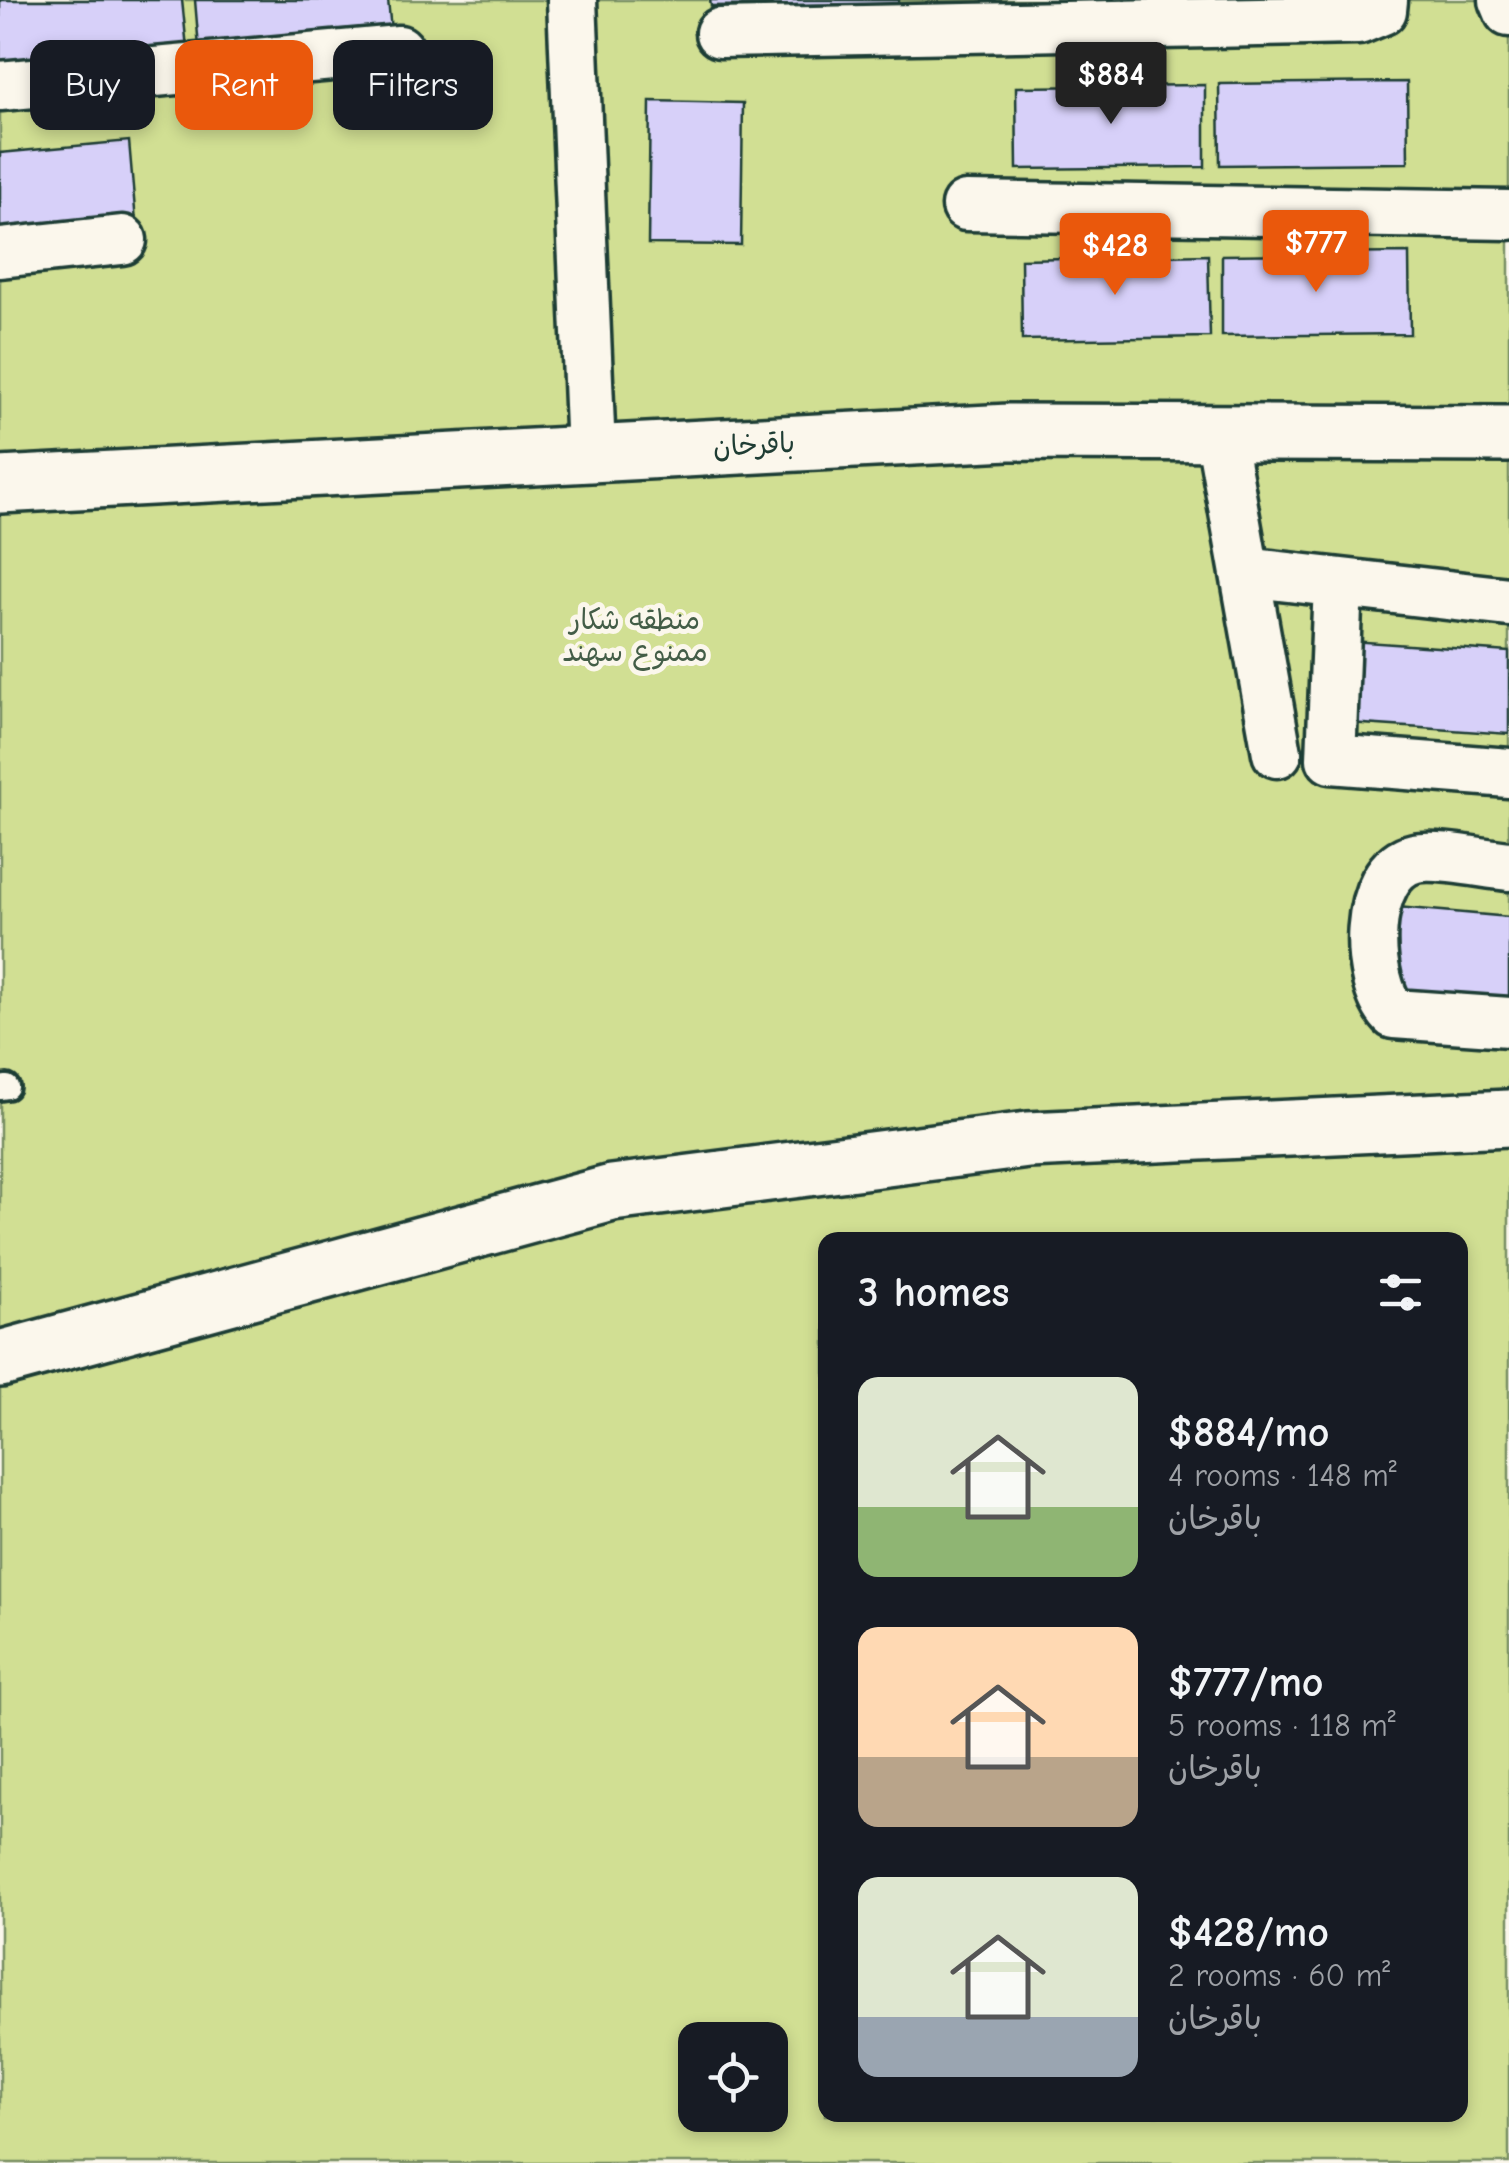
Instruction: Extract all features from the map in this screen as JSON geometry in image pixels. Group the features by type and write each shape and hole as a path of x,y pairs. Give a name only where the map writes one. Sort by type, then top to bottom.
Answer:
{"street":[{"path":"572,0 591,452"},
{"path":"720,33 1358,20 1382,10 1384,0"},
{"path":"1504,0 1509,12"},
{"path":"0,86 333,56"},
{"path":"966,206 1509,215"},
{"path":"0,254 122,240"},
{"name":"باقرخان","path":"0,486 1008,432 1509,434"},
{"path":"1220,432 1278,753"},
{"path":"1245,572 1509,602"},
{"path":"1338,583 1331,759 1509,773"},
{"path":"1509,866 1416,857 1394,868 1380,889 1372,945 1379,999 1394,1014 1509,1022"},
{"path":"0,1359 612,1193 1028,1140 1509,1118"}],"green space":[{"name":"منطقه شکار ممنوع سهند","path":"0,0 1509,0 1509,2163 0,2163"}],"building":[{"path":"0,0 182,0 186,40 175,40 175,49 155,51 155,40 30,40 30,64 0,67"},
{"path":"195,0 388,0 391,30 284,40 198,40"},
{"path":"710,0 899,0 899,4 711,6"},
{"path":"1407,82 1408,163 1220,165 1219,84"},
{"path":"1205,85 1205,167 1017,169 1016,87"},
{"path":"650,101 743,103 741,245 648,244"},
{"path":"129,141 136,222 0,234 0,153"},
{"path":"1409,253 1410,334 1222,336 1222,255"},
{"path":"1208,255 1210,337 1022,340 1021,259"},
{"path":"1351,641 1509,652 1509,734 1349,723"},
{"path":"1397,907 1509,917 1509,998 1390,988"}]}
